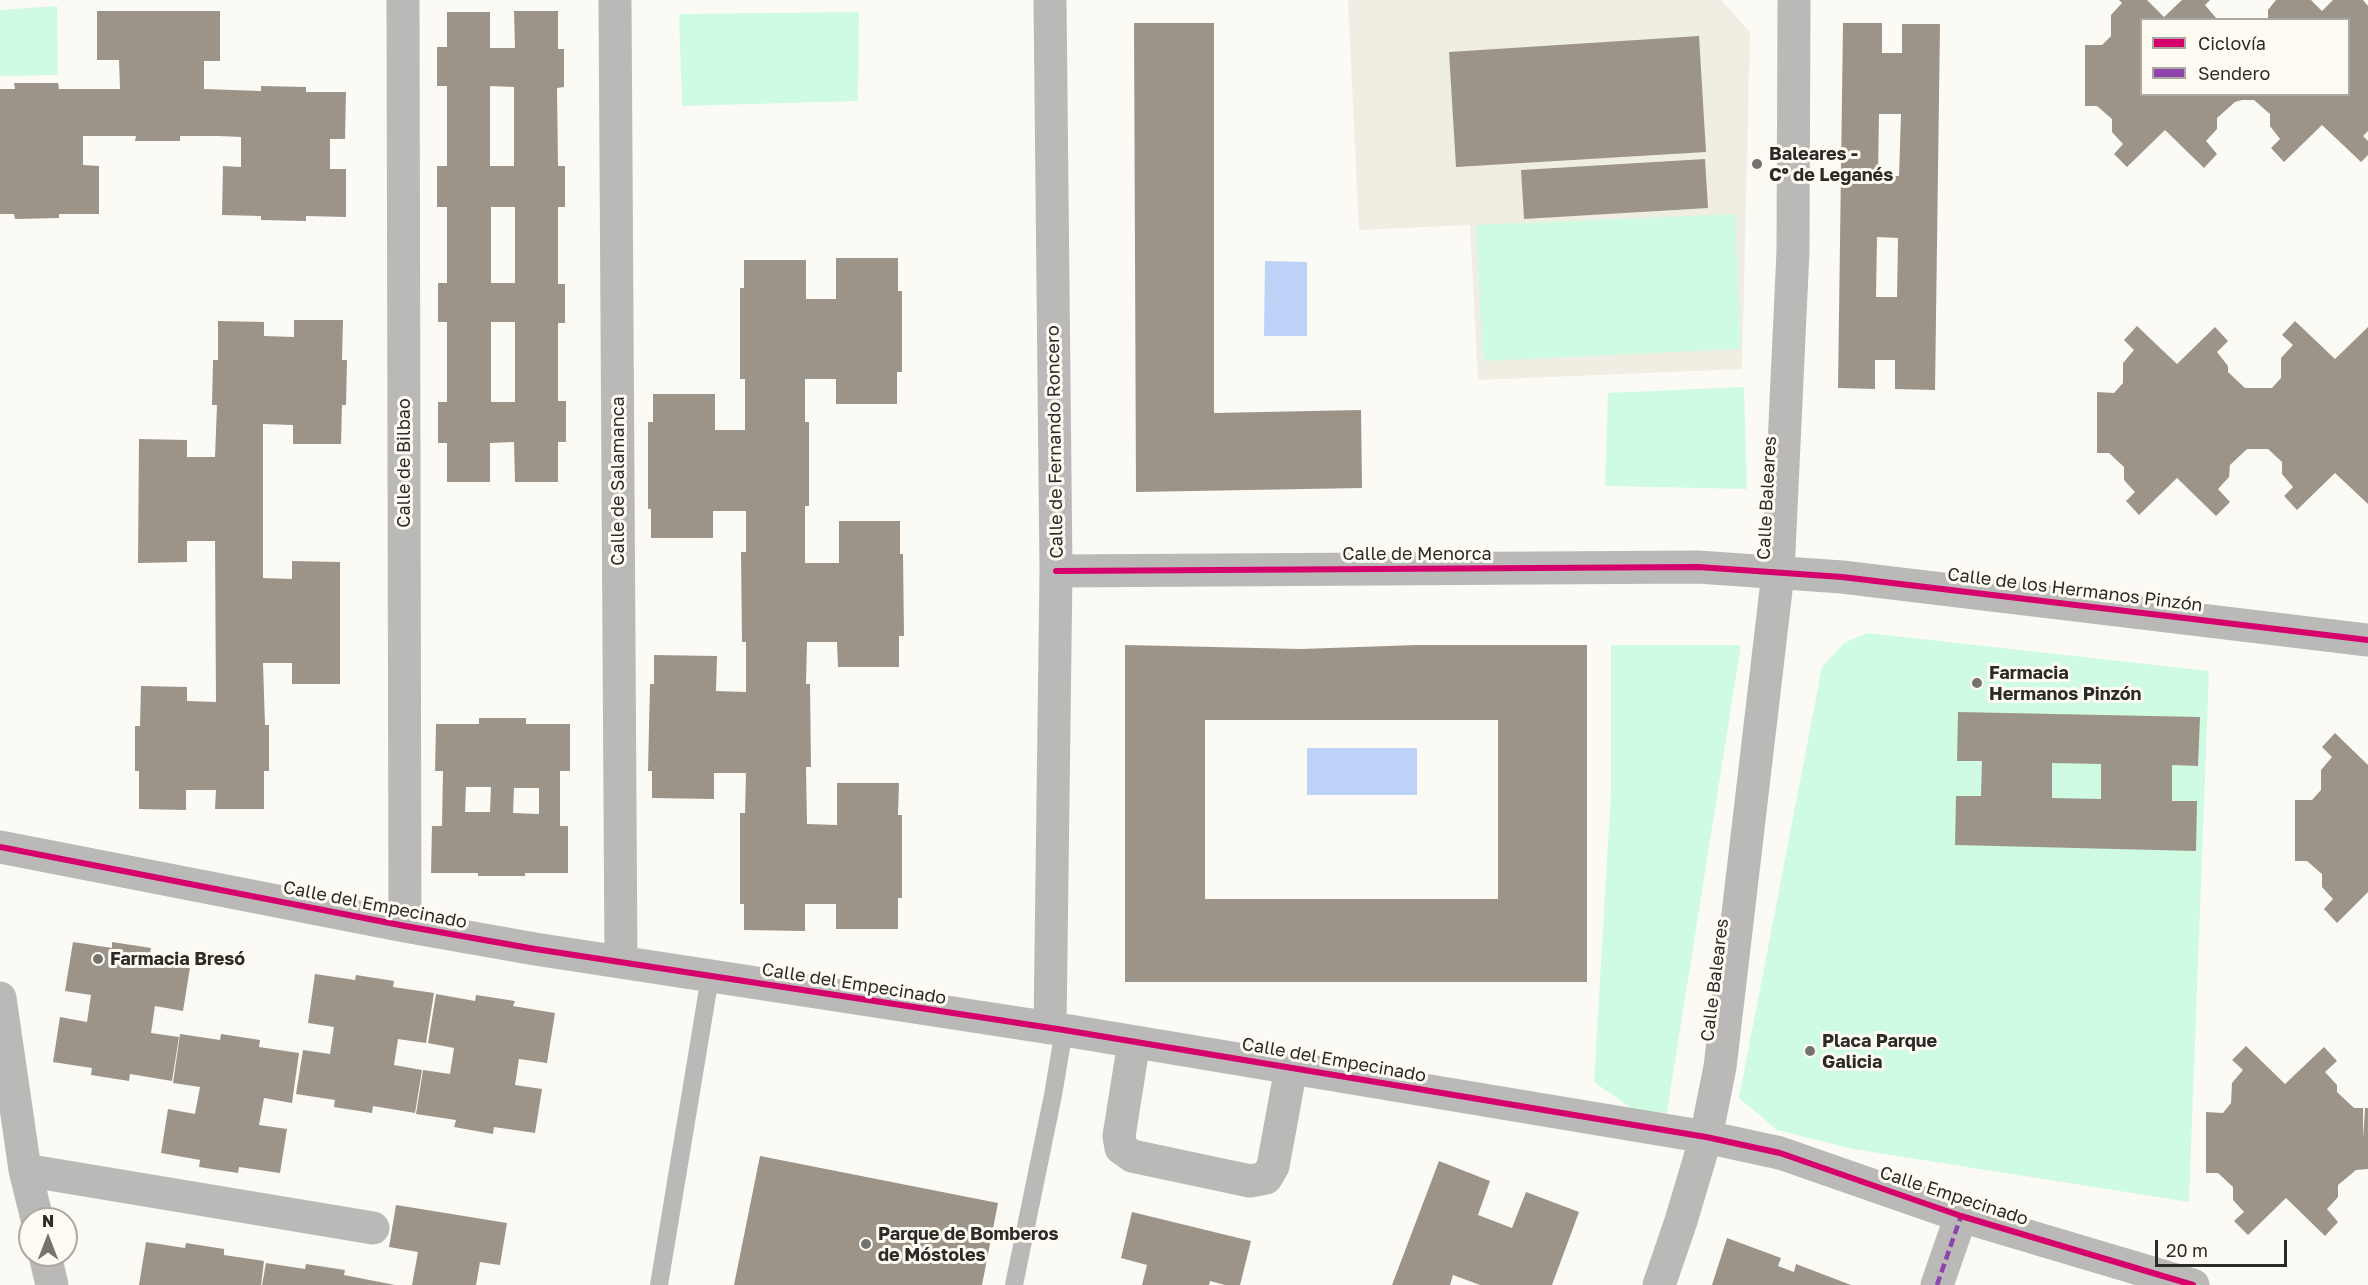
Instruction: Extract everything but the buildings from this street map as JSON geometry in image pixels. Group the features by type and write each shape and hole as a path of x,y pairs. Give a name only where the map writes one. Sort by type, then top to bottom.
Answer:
{"street":[{"name":"Calle de Bilbao","path":"403,0 405,926"},
{"name":"Calle de Salamanca","path":"615,0 621,962"},
{"name":"Calle de Fernando Roncero","path":"1050,0 1056,571 1057,1029"},
{"name":"Calle Baleares","path":"1659,1285 1707,1137 1720,1067 1779,573 1792,251 1794,0"},
{"name":"Calle de Menorca","path":"1056,571 1698,567 1779,573"},
{"name":"Calle de los Hermanos Pinzón","path":"1779,573 1842,577 2368,640"},
{"name":"Calle del Empecinado","path":"0,847 405,926 710,977 1057,1029 1707,1137"},
{"path":"0,998 25,1170 33,1207"},
{"path":"1134,1042 1119,1136 1121,1148 1132,1156 1250,1181 1266,1178 1273,1166 1291,1068"},
{"name":"Calle Empecinado","path":"1707,1137 1780,1153 1961,1216 2193,1285"},
{"path":"25,1170 374,1228"},
{"path":"1937,1285 1961,1216"},
{"path":"48,1267 52,1285"}],"lane":[{"path":"659,1285 710,977"},
{"path":"1014,1285 1053,1095 1057,1029"}],"shaded area":[{"path":"1348,0 1721,0 1750,32 1742,369 1478,380 1470,225 1359,230"}],"green space":[{"path":"57,6 58,75 0,76 0,10"},
{"path":"859,12 858,101 682,106 679,14"},
{"path":"1735,214 1741,349 1483,361 1476,225"},
{"path":"1744,387 1747,489 1605,486 1608,393"},
{"path":"1867,633 2209,671 2189,1202 1853,1149 1777,1130 1739,1098 1822,667 1844,643"},
{"path":"1611,645 1741,645 1664,1131 1594,1082 1611,792"}],"water":[{"path":"1265,261 1307,262 1307,336 1264,336"},
{"path":"1307,748 1417,748 1417,795 1307,795"}],"marked path":[{"path":"1937,1285 1961,1216"}],"cycle path":[{"path":"1056,571 1698,567 1842,577 2368,640"},
{"path":"0,847 535,949 1064,1030 1706,1137 1780,1153 1961,1216 2193,1285"}],"place":[{"name":"Baleares - Cº de Leganés","path":"1757,164"},
{"name":"Farmacia Hermanos Pinzón","path":"1977,683"},
{"name":"Farmacia Bresó","path":"98,959"},
{"name":"Placa Parque Galicia","path":"1810,1051"},
{"name":"Parque de Bomberos de Móstoles","path":"866,1244"}]}
